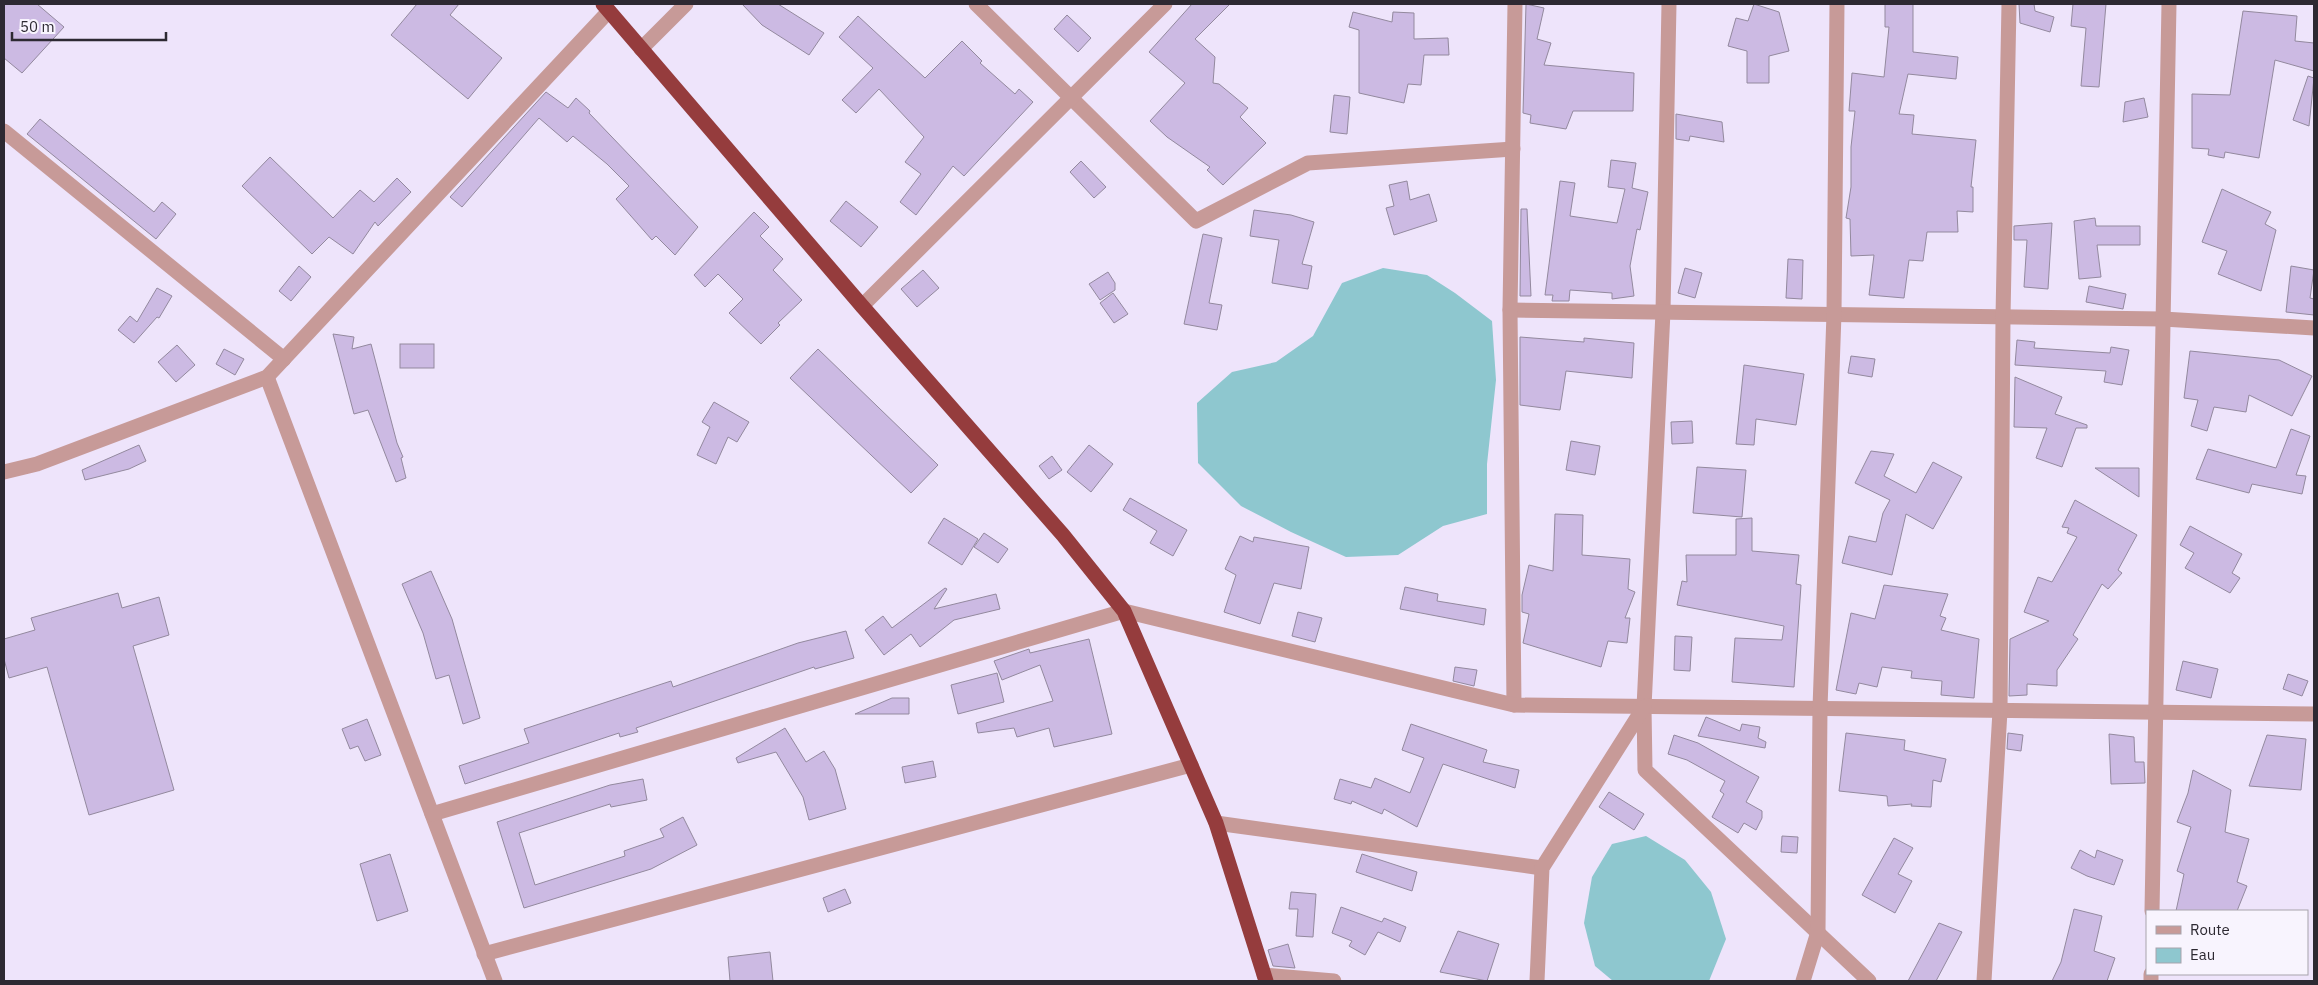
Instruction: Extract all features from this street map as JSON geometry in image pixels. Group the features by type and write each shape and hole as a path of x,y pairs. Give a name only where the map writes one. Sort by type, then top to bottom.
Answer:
{"highway":[{"path":"606,7 862,306 1063,535 1124,611 1216,823 1265,978"}],"street":[{"path":"641,49 686,4"},
{"path":"976,4 1196,221 1308,163 1513,149"},
{"path":"862,306 1165,4"},
{"path":"1514,705 1510,310 1515,4"},
{"path":"1668,4 1664,312 1644,706 1645,770 1869,981"},
{"path":"1803,981 1818,932 1820,708 1834,314 1837,4"},
{"path":"1984,981 2000,710 2003,316 2009,4"},
{"path":"2152,910 2168,4"},
{"path":"4,472 37,464 267,377 606,7"},
{"path":"4,131 284,359"},
{"path":"1510,310 2163,319 2314,328"},
{"path":"267,377 495,981"},
{"path":"432,814 1124,611 1514,705 2314,714"},
{"path":"1537,981 1542,868 1644,706"},
{"path":"484,954 1191,765"},
{"path":"1216,823 1542,868"},
{"path":"1265,978 1334,981"}],"water":[{"path":"1383,268 1427,275 1492,321 1496,380 1487,464 1487,514 1443,526 1398,555 1346,557 1291,532 1241,506 1198,463 1197,403 1232,372 1276,362 1313,336 1342,283"},
{"path":"1646,836 1685,860 1711,892 1726,939 1709,981 1613,981 1595,966 1584,923 1592,877 1612,844"}],"building":[{"path":"4,4 37,4 64,27 22,73 4,58"},
{"path":"417,4 459,4 450,15 502,58 468,99 391,35"},
{"path":"742,4 778,4 824,33 809,55 762,25"},
{"path":"1192,4 1230,4 1195,39 1215,57 1213,83 1219,84 1248,108 1240,117 1266,143 1223,185 1207,170 1210,167 1167,137 1150,121 1185,83 1149,52"},
{"path":"1526,4 1544,8 1537,39 1551,43 1544,65 1634,73 1633,111 1573,111 1566,129 1530,123 1531,115 1523,113"},
{"path":"1754,4 1779,12 1789,51 1769,56 1769,83 1747,83 1747,51 1728,46 1736,18 1748,21"},
{"path":"1885,4 1913,4 1913,52 1958,57 1956,79 1908,74 1899,114 1914,115 1912,134 1976,140 1971,187 1973,187 1973,212 1957,211 1958,232 1927,232 1923,261 1909,260 1904,298 1869,295 1874,255 1851,256 1850,219 1846,218 1851,187 1851,147 1855,111 1849,111 1852,73 1884,77 1889,27 1885,27"},
{"path":"2019,4 2034,4 2035,11 2054,17 2050,32 2020,23"},
{"path":"2073,4 2106,4 2099,87 2081,86 2086,28 2071,26"},
{"path":"2243,11 2297,16 2295,41 2314,43 2314,71 2275,60 2259,158 2225,152 2224,158 2208,155 2209,149 2192,148 2192,94 2230,95"},
{"path":"1353,12 1392,22 1393,12 1414,13 1414,39 1448,38 1449,55 1424,55 1421,85 1408,84 1404,103 1359,93 1359,30 1349,27"},
{"path":"1067,15 1091,38 1078,52 1054,29"},
{"path":"858,16 925,78 962,41 982,61 980,63 1015,94 1019,89 1033,102 964,176 953,166 916,215 900,202 921,174 905,162 924,137 879,89 856,113 842,100 873,68 839,37"},
{"path":"2308,76 2314,78 2309,126 2293,120"},
{"path":"546,92 568,108 576,98 698,227 675,255 656,236 652,240 616,199 629,186 607,164 573,136 567,142 539,118 462,207 450,197"},
{"path":"1334,95 1350,97 1347,134 1330,132"},
{"path":"2144,98 2148,117 2123,122 2125,102"},
{"path":"1676,114 1722,122 1724,142 1690,136 1689,141 1676,139"},
{"path":"40,119 154,212 162,202 176,214 156,239 27,134"},
{"path":"270,157 333,218 360,190 374,202 397,178 411,192 378,226 375,222 353,254 329,237 312,254 242,186"},
{"path":"1611,160 1636,163 1632,188 1648,192 1640,230 1637,229 1630,266 1634,296 1612,299 1612,293 1570,290 1569,301 1552,301 1553,295 1545,295 1560,181 1575,183 1570,216 1617,223 1625,189 1608,187"},
{"path":"1081,161 1106,187 1094,198 1070,172"},
{"path":"1407,181 1410,200 1429,194 1437,221 1394,235 1386,208 1394,206 1389,185"},
{"path":"2222,189 2271,212 2265,224 2276,230 2261,291 2218,274 2227,251 2202,242"},
{"path":"846,201 878,227 861,247 830,221"},
{"path":"1521,209 1527,209 1531,296 1520,296"},
{"path":"1254,210 1291,215 1314,222 1302,264 1312,266 1308,289 1272,283 1279,240 1250,236"},
{"path":"754,212 769,227 760,236 783,259 773,270 802,300 778,323 780,325 761,344 729,313 743,299 718,274 705,287 694,275"},
{"path":"2095,218 2096,226 2140,226 2140,245 2097,245 2101,277 2079,279 2074,221"},
{"path":"2052,223 2048,289 2024,287 2027,240 2014,240 2014,226"},
{"path":"1203,234 1222,238 1209,303 1222,305 1217,330 1184,324"},
{"path":"1788,259 1803,260 1802,299 1786,298"},
{"path":"299,266 311,277 291,301 279,291"},
{"path":"2291,266 2314,270 2310,298 2314,299 2314,315 2286,312"},
{"path":"1685,268 1702,273 1695,298 1678,293"},
{"path":"923,270 939,288 917,307 901,289"},
{"path":"1108,272 1115,283 1115,290 1100,300 1089,284"},
{"path":"2089,286 2126,294 2123,309 2086,302"},
{"path":"157,288 172,296 159,318 157,317 134,343 118,330 130,316 137,322"},
{"path":"1113,293 1128,314 1114,323 1100,303"},
{"path":"333,334 354,337 352,349 371,344 397,443 403,457 401,458 406,478 396,482 368,410 354,414"},
{"path":"1520,337 1584,342 1584,338 1634,343 1632,378 1566,371 1560,410 1520,405"},
{"path":"2017,340 2035,342 2034,348 2110,353 2111,347 2129,350 2122,385 2104,382 2106,371 2015,365"},
{"path":"400,344 434,344 434,368 400,368"},
{"path":"177,345 195,365 176,382 158,362"},
{"path":"224,349 244,359 235,375 216,364"},
{"path":"818,349 938,465 911,493 790,378"},
{"path":"2190,351 2279,360 2312,376 2292,416 2249,395 2246,412 2214,407 2207,431 2191,426 2198,400 2184,398"},
{"path":"1851,356 1875,359 1872,377 1848,373"},
{"path":"1744,365 1804,374 1796,425 1756,419 1754,445 1736,444"},
{"path":"2015,377 2062,397 2055,414 2087,425 2087,428 2076,428 2062,467 2036,458 2047,428 2014,427"},
{"path":"714,402 749,422 737,442 728,437 716,464 697,455 710,427 702,422"},
{"path":"1692,421 1693,443 1672,444 1671,422"},
{"path":"2291,429 2310,436 2296,475 2306,476 2302,494 2252,484 2249,493 2196,479 2208,449 2276,468"},
{"path":"1571,441 1600,446 1595,475 1566,470"},
{"path":"139,445 146,461 129,469 85,480 82,470"},
{"path":"1089,445 1113,464 1091,492 1067,472"},
{"path":"1871,451 1894,454 1884,476 1916,493 1933,462 1962,477 1933,529 1906,514 1892,575 1842,563 1849,536 1876,542 1883,513 1890,500 1855,483"},
{"path":"1052,456 1062,470 1049,479 1039,466"},
{"path":"1697,467 1746,470 1742,517 1693,513"},
{"path":"2095,468 2139,468 2139,497"},
{"path":"1130,498 1187,530 1173,556 1150,543 1157,531 1123,510"},
{"path":"2075,500 2137,535 2118,570 2122,573 2108,589 2102,584 2073,635 2078,639 2057,670 2057,686 2027,684 2027,695 2009,696 2010,639 2049,621 2024,612 2038,577 2052,582 2077,537 2067,533 2069,528 2062,527"},
{"path":"1555,514 1583,515 1582,555 1630,559 1628,589 1635,592 1625,618 1630,618 1627,643 1608,641 1601,667 1523,643 1529,614 1522,612 1522,595 1529,565 1553,571"},
{"path":"944,518 978,539 962,565 928,543"},
{"path":"1752,518 1752,551 1799,555 1796,584 1801,585 1794,687 1732,682 1735,638 1782,640 1784,626 1677,605 1682,581 1687,582 1686,555 1736,555 1736,519"},
{"path":"2190,526 2242,554 2232,573 2240,578 2230,593 2185,568 2194,553 2180,545"},
{"path":"984,533 1008,549 998,563 974,547"},
{"path":"1240,536 1253,542 1254,537 1309,547 1301,589 1274,583 1260,624 1224,612 1236,575 1225,569"},
{"path":"431,571 452,619 480,718 463,724 449,675 436,679 423,633 402,584"},
{"path":"1884,585 1948,594 1940,616 1946,618 1941,630 1979,639 1974,698 1941,695 1942,681 1911,678 1912,671 1882,667 1877,687 1859,683 1856,694 1836,690 1851,613 1875,619"},
{"path":"1405,587 1438,594 1437,601 1486,609 1484,625 1400,609"},
{"path":"945,588 947,589 934,609 996,594 1000,609 954,620 920,647 911,634 884,655 865,630 883,616 892,628"},
{"path":"118,593 122,608 159,597 169,635 133,646 174,790 89,815 47,667 9,678 4,659 4,639 35,630 31,618"},
{"path":"1298,612 1322,618 1315,642 1292,636"},
{"path":"846,631 854,658 815,669 814,667 636,728 638,732 620,737 619,733 465,784 459,766 529,743 524,729 671,681 673,687 798,643"},
{"path":"1675,636 1692,637 1690,671 1674,670"},
{"path":"1089,639 1112,734 1054,747 1049,728 1017,737 1014,728 978,733 976,723 1053,701 1040,665 1002,680 994,661 1029,649 1030,653"},
{"path":"2183,661 2218,669 2211,698 2176,690"},
{"path":"1455,667 1477,670 1474,686 1453,681"},
{"path":"997,673 1004,702 958,714 951,685"},
{"path":"2288,674 2308,681 2302,696 2283,689"},
{"path":"892,698 909,698 909,714 855,714"},
{"path":"1706,717 1740,731 1742,724 1760,727 1758,738 1766,742 1765,748 1698,736"},
{"path":"367,719 381,755 365,761 358,746 350,749 342,729"},
{"path":"1411,724 1487,750 1483,762 1519,770 1515,788 1443,764 1417,827 1384,809 1382,814 1352,801 1351,804 1334,799 1340,779 1371,788 1375,778 1410,793 1424,758 1402,750"},
{"path":"785,728 806,762 824,751 835,769 846,809 809,820 803,797 776,752 738,763 736,758"},
{"path":"1846,733 1905,740 1904,750 1946,759 1941,782 1933,780 1931,807 1911,806 1912,804 1888,806 1887,796 1839,791"},
{"path":"2008,733 2023,735 2021,751 2007,749"},
{"path":"2109,734 2134,737 2135,762 2144,762 2145,783 2111,784"},
{"path":"1674,735 1698,743 1759,777 1746,802 1762,811 1762,818 1756,830 1744,823 1738,833 1712,817 1724,794 1720,791 1725,781 1687,760 1668,754"},
{"path":"2267,735 2306,739 2301,790 2249,786"},
{"path":"933,761 936,777 905,783 902,767"},
{"path":"2193,770 2231,790 2225,832 2249,839 2237,882 2247,886 2237,910 2176,910 2184,874 2177,871 2191,827 2177,822 2188,793"},
{"path":"643,779 647,800 611,807 610,804 519,833 535,885 625,856 624,851 664,837 660,829 683,817 697,845 651,869 524,908 497,822 610,785"},
{"path":"1609,792 1644,814 1634,830 1599,807"},
{"path":"1782,836 1798,837 1797,853 1781,852"},
{"path":"1894,838 1913,848 1898,874 1912,881 1895,913 1862,895"},
{"path":"2080,850 2095,858 2097,850 2123,860 2114,885 2087,876 2071,868"},
{"path":"390,854 408,911 377,921 360,864"},
{"path":"1362,854 1417,872 1412,891 1356,872"},
{"path":"845,889 851,903 828,912 823,898"},
{"path":"1291,892 1316,894 1313,937 1296,936 1298,909 1289,909"},
{"path":"1341,907 1382,922 1384,918 1406,927 1400,942 1378,932 1365,955 1349,946 1352,941 1332,933"},
{"path":"2074,909 2102,916 2094,951 2115,958 2107,981 2052,981 2061,962"},
{"path":"1939,923 1962,932 1936,981 1908,981"},
{"path":"1458,931 1499,944 1487,981 1440,972"},
{"path":"1288,944 1295,968 1273,966 1268,950"},
{"path":"770,952 773,981 730,981 728,957"}]}
